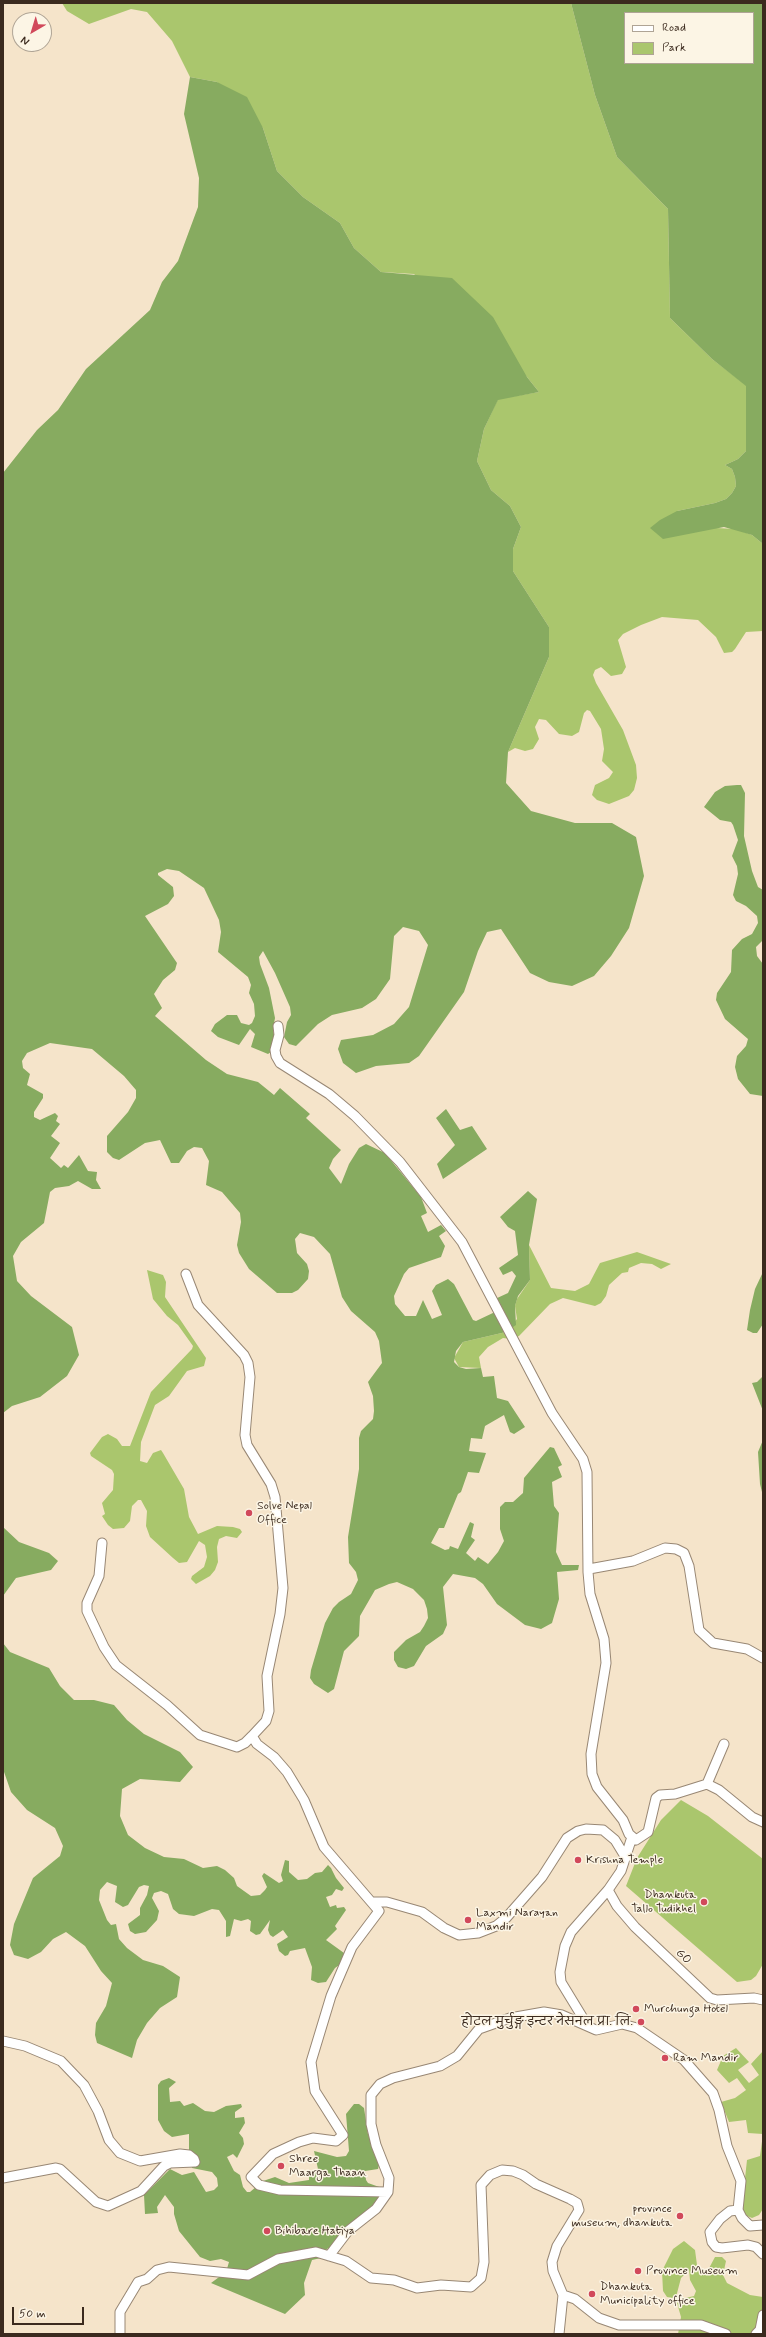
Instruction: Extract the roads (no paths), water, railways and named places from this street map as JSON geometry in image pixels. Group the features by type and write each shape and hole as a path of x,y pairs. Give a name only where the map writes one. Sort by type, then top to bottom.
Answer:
{"street":[{"path":"278,1026 279,1035 275,1050 276,1056 280,1063 329,1094 355,1116 400,1162 462,1242 552,1413 583,1459 587,1472 590,1594 604,1639 606,1663 591,1754 592,1774 604,1797 623,1820 630,1835 636,1840 648,1832 651,1822 652,1806 660,1795 675,1794 707,1784 719,1790 752,1817 763,1822"},
{"path":"102,1543 99,1576 88,1603 87,1611 104,1647 116,1665 167,1705 200,1734 237,1747 246,1743 266,1721 269,1711 267,1676 280,1614 283,1588 275,1496 271,1484 247,1445 244,1435 250,1377 248,1363 244,1355 198,1305 186,1274"},
{"path":"589,1568 633,1562 665,1548 684,1553 689,1566 699,1630 713,1643 747,1649 763,1658"},
{"path":"252,1736 258,1744 274,1757 287,1772 304,1800 324,1847 379,1911 352,1947 331,1996 311,2062 315,2091 342,2135 336,2142 305,2139 273,2154 251,2178 259,2185 280,2190 388,2192"},
{"path":"707,1784 724,1744"},
{"path":"372,1902 387,1902 422,1912 444,1928 459,1934 478,1933 496,1926 506,1918 542,1877 567,1838 578,1831 586,1829 603,1830 615,1840 626,1858"},
{"path":"590,2028 561,1982 560,1972 565,1946 572,1932 608,1890 621,1871 626,1858 630,1835"},
{"name":"GO","path":"608,1890 617,1906 631,1922 710,1998 717,2000 754,1998 763,2000"},
{"path":"329,2256 348,2231 376,2209 388,2192 389,2178 376,2145 371,2117 371,2096 380,2084 393,2078 440,2066 457,2056 479,2029 510,2018 544,2012 562,2015 596,2030 622,2024 637,2028 684,2060 699,2075 713,2093 719,2110 727,2146 741,2181 738,2210 742,2218 750,2226 763,2225"},
{"path":"3,2041 25,2046 62,2061 84,2085 98,2111 109,2140 120,2153 140,2161 180,2154 189,2155 194,2158 195,2162 170,2163 164,2166 141,2191 108,2206 96,2202 56,2168 3,2178"},
{"path":"120,2334 120,2312 138,2282 147,2279 158,2270 169,2267 248,2275 278,2259 316,2252 346,2261 371,2278 394,2280 417,2288 441,2285 471,2287 481,2278 484,2262 481,2185 494,2172 513,2171 577,2203 579,2210 557,2246 552,2262 553,2271 563,2295 559,2334"},
{"path":"738,2210 730,2211 720,2219 710,2232 712,2242 716,2247 722,2248 748,2245 756,2247 763,2254"},
{"path":"563,2295 575,2299 599,2318 619,2324 701,2325 726,2334"},
{"path":"756,2334 760,2330 763,2315"}],"place":[{"name":"Solve Nepal Office","path":"249,1513"},
{"name":"Krishna Temple","path":"578,1860"},
{"name":"Dhankuta Tallo Tudikhel","path":"704,1902"},
{"name":"Laxmi Narayan Mandir","path":"468,1920"},
{"name":"Murchunga Hotel","path":"636,2009"},
{"name":"होटल मुर्चुङ्ग इन्टर नेसनल प्रा. लि.","path":"641,2022"},
{"name":"Ram Mandir","path":"665,2058"},
{"name":"Shree Maarga Thaan","path":"281,2166"},
{"name":"province museum, dhankuta","path":"680,2216"},
{"name":"Bihibare Hatiya","path":"267,2231"},
{"name":"Province Museum","path":"638,2271"},
{"name":"Dhankuta Municipality office","path":"592,2294"}]}
